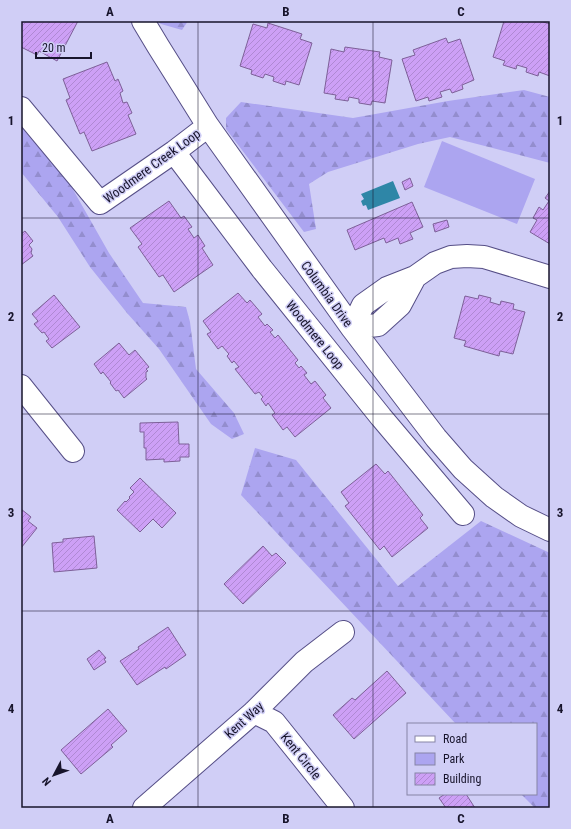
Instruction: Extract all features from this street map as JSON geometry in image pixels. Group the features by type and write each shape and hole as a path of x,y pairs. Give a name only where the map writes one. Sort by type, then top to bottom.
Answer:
{"street":[{"name":"Columbia Drive","path":"144,21 208,126 352,328 436,438 463,469 494,497 521,516 550,530"},
{"name":"Woodmere Creek Loop","path":"21,108 100,204 208,126"},
{"name":"Woodmere Loop","path":"174,152 262,269 381,417 463,514"},
{"path":"352,328 378,325 400,305 415,277 435,263 451,257 484,257 550,277"},
{"path":"21,386 73,451"},
{"name":"Kent Way","path":"144,808 254,712 304,662 343,632"},
{"name":"Kent Circle","path":"254,712 274,722 343,808"}],"green space":[{"path":"158,21 188,21 182,30 161,24"},
{"path":"524,90 550,97 550,163 450,137 418,144 328,172 309,184 316,229 304,232 226,129 226,118 241,102 353,118 448,101"},
{"path":"21,127 71,186 109,253 143,303 186,307 190,322 196,369 234,413 244,434 232,439 211,424 159,349 127,313 90,267 58,217 21,172"},
{"path":"442,141 535,179 517,224 424,187"},
{"path":"255,448 296,460 398,586 481,521 550,553 550,808 535,808 522,795 537,795 537,723 455,723 241,495"}],"water":[{"path":"393,181 400,198 368,210 366,205 363,206 361,201 364,199 361,194"}],"building":[{"path":"21,21 78,21 57,61 39,51 37,55 21,47"},
{"path":"504,21 540,21 550,24 550,76 539,72 538,76 526,72 527,68 517,65 516,69 503,65 505,61 493,57"},
{"path":"268,23 302,34 300,39 312,43 299,85 286,81 285,85 273,81 274,77 265,74 263,78 251,74 252,70 240,66 253,24 267,28"},
{"path":"446,38 448,43 460,39 474,80 462,85 463,89 452,93 450,89 440,92 442,97 429,101 428,97 416,101 402,59 415,55 413,50"},
{"path":"345,47 380,52 379,57 392,60 385,103 372,101 371,105 359,103 359,99 349,97 348,101 335,99 336,95 324,93 331,49 344,52"},
{"path":"107,62 115,81 118,79 123,91 120,93 123,103 127,102 132,113 128,115 136,134 92,151 84,132 80,134 66,100 70,98 63,79"},
{"path":"410,178 413,186 405,190 402,182"},
{"path":"550,191 550,244 530,232 537,220 533,218 539,207 543,210 549,201 545,198"},
{"path":"169,201 181,218 184,216 192,227 188,229 194,238 198,235 205,246 202,248 213,265 174,292 163,275 159,277 138,247 142,244 130,228"},
{"path":"412,202 423,227 410,233 413,239 400,244 398,238 386,243 384,238 355,250 347,230"},
{"path":"447,220 449,227 435,232 433,224"},
{"path":"25,231 33,241 29,245 32,249 31,253 33,256 21,265 21,234"},
{"path":"238,293 247,303 250,300 262,314 258,317 265,326 267,324 273,330 270,332 275,338 278,335 298,360 295,363 299,368 301,366 307,373 304,375 311,384 315,381 326,395 323,398 331,408 295,437 287,427 283,430 272,415 275,413 268,403 266,406 261,399 263,397 259,392 255,394 235,369 239,367 234,361 232,363 227,356 229,354 222,346 218,349 207,334 211,332 203,321"},
{"path":"54,295 80,327 52,348 46,341 49,339 44,332 42,333 34,324 38,321 32,314"},
{"path":"479,295 491,298 490,302 500,305 501,301 514,304 513,309 525,312 513,354 500,351 499,356 464,346 466,341 454,338 465,296 478,299"},
{"path":"119,343 129,355 135,350 149,367 146,369 148,371 146,372 147,379 124,398 118,390 116,391 103,372 101,374 94,364"},
{"path":"178,422 179,444 189,444 189,457 180,457 180,461 164,462 164,459 146,460 144,432 140,432 140,423"},
{"path":"376,464 385,474 388,471 423,515 420,518 428,528 392,557 384,546 380,550 345,506 349,503 341,492"},
{"path":"140,478 176,513 162,528 153,519 140,532 117,510 130,498 129,497 134,492 130,488"},
{"path":"21,509 31,517 28,521 37,528 21,548"},
{"path":"94,536 97,568 54,572 52,543 63,542 63,539"},
{"path":"263,546 272,556 276,553 286,563 243,604 224,584"},
{"path":"168,627 186,655 166,669 165,667 137,685 120,661"},
{"path":"99,650 106,658 104,659 106,662 94,670 87,659"},
{"path":"387,671 406,693 354,739 333,715 352,698 355,700"},
{"path":"108,709 127,731 111,745 113,747 81,774 61,750"},
{"path":"444,795 467,795 475,808 446,808 439,798"}]}
